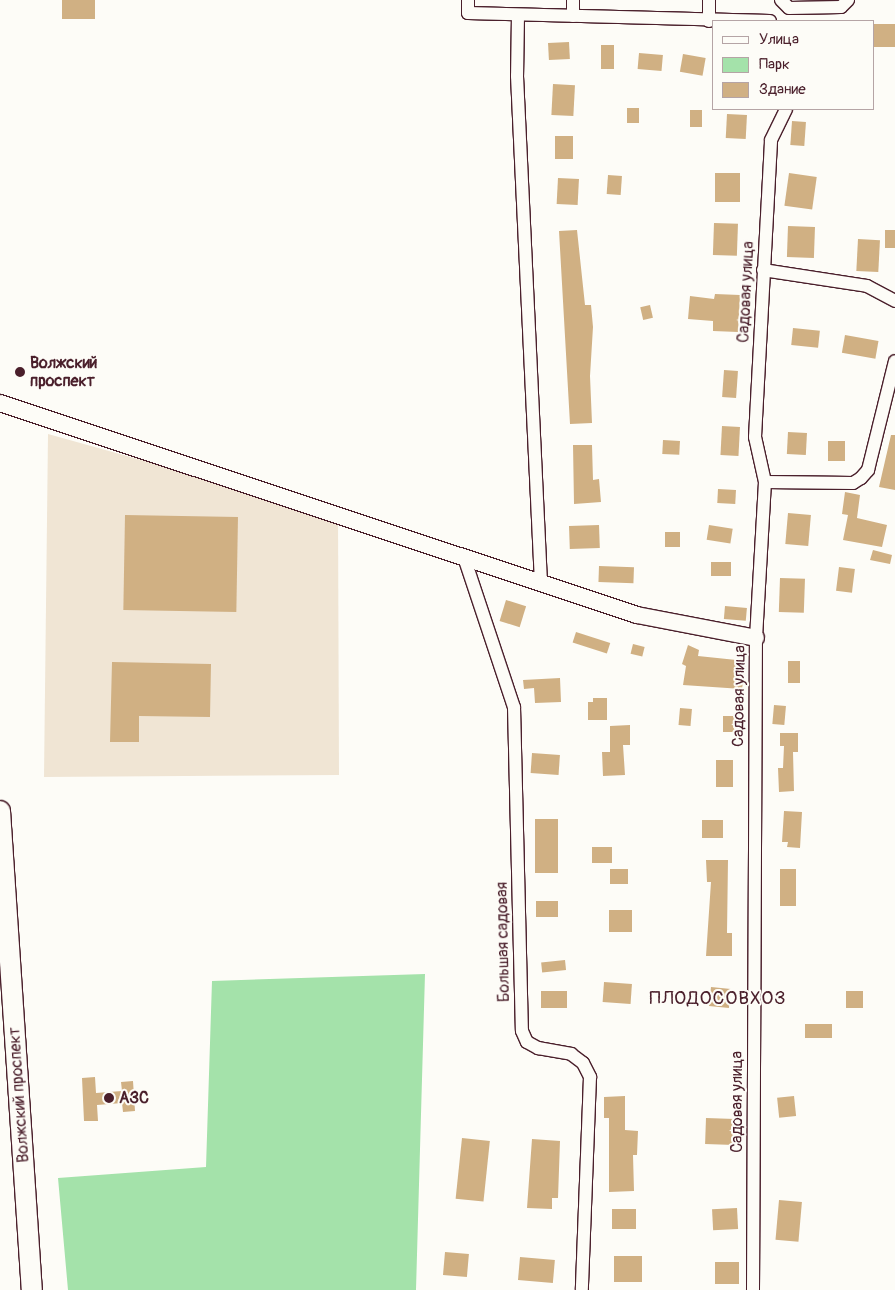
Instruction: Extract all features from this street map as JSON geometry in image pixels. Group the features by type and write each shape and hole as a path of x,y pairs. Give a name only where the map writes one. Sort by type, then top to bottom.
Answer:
{"main road":[{"name":"Волжский проспект","path":"0,811 32,1290"}],"street":[{"path":"468,0 468,13 709,21 709,0"},
{"path":"573,0 573,16"},
{"path":"781,0 790,8 841,7 848,0"},
{"path":"518,15 517,76 540,583"},
{"name":"Садовая улица","path":"753,1290 756,638 765,482 754,437 771,140 786,110"},
{"path":"763,270 867,286 895,301"},
{"path":"765,482 853,483 861,478 868,470 895,361"},
{"path":"0,403 637,616 756,638"},
{"name":"Большая садовая","path":"464,557 514,707 522,1031 527,1042 538,1048 571,1054 583,1063 590,1077 582,1290"}],"shaded area":[{"path":"48,434 338,515 339,775 44,777"}],"green space":[{"path":"425,974 416,1290 68,1290 58,1178 206,1167 212,981"}],"building":[{"path":"62,0 95,0 95,19 62,19"},
{"path":"875,24 895,24 895,47 875,47"},
{"path":"569,42 570,59 549,60 548,43"},
{"path":"601,45 614,45 614,69 601,69"},
{"path":"639,53 663,55 662,71 638,69"},
{"path":"683,54 706,58 703,76 680,72"},
{"path":"553,84 575,85 573,116 551,115"},
{"path":"627,108 639,108 639,123 627,123"},
{"path":"690,110 702,110 702,127 690,127"},
{"path":"727,114 747,115 746,139 726,138"},
{"path":"792,121 806,122 804,146 790,145"},
{"path":"555,136 573,136 573,159 555,159"},
{"path":"715,173 740,173 740,202 715,202"},
{"path":"789,173 817,177 812,210 784,206"},
{"path":"608,175 622,176 621,195 607,194"},
{"path":"558,178 579,179 578,205 557,204"},
{"path":"714,223 738,224 737,256 713,255"},
{"path":"788,226 815,227 814,258 787,257"},
{"path":"577,230 585,305 591,305 593,327 590,376 592,423 570,424 559,231"},
{"path":"885,230 895,230 895,248 885,248"},
{"path":"858,239 880,240 878,272 856,271"},
{"path":"715,294 740,295 738,332 713,331 713,321 688,319 690,296 714,299"},
{"path":"650,305 653,318 643,320 640,307"},
{"path":"793,328 820,331 818,348 791,345"},
{"path":"845,335 878,341 875,359 842,353"},
{"path":"724,370 738,371 736,398 722,397"},
{"path":"722,426 740,427 738,456 720,455"},
{"path":"788,432 807,433 806,455 787,454"},
{"path":"891,435 895,435 895,490 879,487"},
{"path":"663,440 680,441 679,455 662,454"},
{"path":"828,441 845,441 845,461 828,461"},
{"path":"573,445 592,445 593,480 599,479 601,502 574,504"},
{"path":"718,489 736,490 735,504 717,503"},
{"path":"845,492 860,495 857,518 887,525 882,547 843,540 848,515 842,514"},
{"path":"788,513 811,515 808,546 785,544"},
{"path":"125,515 238,517 236,612 123,610"},
{"path":"599,525 600,548 570,549 569,526"},
{"path":"709,525 733,529 730,544 707,540"},
{"path":"665,532 680,532 680,547 665,547"},
{"path":"873,550 892,555 890,564 870,560"},
{"path":"711,562 731,562 731,576 711,576"},
{"path":"599,566 634,567 633,583 598,582"},
{"path":"839,567 855,569 852,593 836,591"},
{"path":"780,578 805,579 804,613 779,612"},
{"path":"506,600 526,606 520,627 500,621"},
{"path":"725,606 747,608 746,621 724,619"},
{"path":"576,632 610,643 607,654 573,642"},
{"path":"633,644 645,647 642,657 631,654"},
{"path":"688,645 699,650 698,656 746,661 742,689 683,685 686,666 682,664"},
{"path":"788,661 800,661 800,683 788,683"},
{"path":"112,662 211,664 210,717 139,716 139,742 110,742"},
{"path":"560,678 561,702 535,703 534,688 524,689 523,680"},
{"path":"593,698 607,698 607,720 588,720 588,702 593,702"},
{"path":"774,705 786,706 784,725 772,724"},
{"path":"680,708 692,709 690,726 679,725"},
{"path":"723,716 736,716 736,732 723,732"},
{"path":"630,725 630,745 623,745 625,775 603,776 602,752 610,752 610,726"},
{"path":"780,733 798,733 798,752 793,752 794,791 779,792 778,768 783,768 784,746 780,746"},
{"path":"532,753 560,755 559,775 531,773"},
{"path":"716,760 733,760 733,787 716,787"},
{"path":"784,811 802,812 800,848 787,847 788,842 782,842"},
{"path":"535,819 558,819 558,873 535,873"},
{"path":"702,820 723,820 723,838 702,838"},
{"path":"592,847 612,847 612,863 592,863"},
{"path":"706,860 728,860 727,933 732,933 732,956 706,956 711,882 707,882"},
{"path":"610,869 628,869 628,884 610,884"},
{"path":"780,869 796,869 796,906 780,906"},
{"path":"536,901 558,901 558,917 536,917"},
{"path":"609,910 632,910 632,932 609,932"},
{"path":"565,960 566,970 542,972 541,963"},
{"path":"604,982 632,984 631,1004 603,1002"},
{"path":"711,987 731,989 729,1008 709,1006"},
{"path":"541,991 567,991 567,1008 541,1008"},
{"path":"846,991 863,991 863,1008 846,1008"},
{"path":"805,1024 832,1024 832,1038 805,1038"},
{"name":"АЗС","path":"95,1077 96,1093 122,1091 121,1082 133,1081 135,1111 123,1112 122,1103 97,1105 98,1121 84,1121 82,1078"},
{"path":"625,1096 625,1130 638,1131 637,1155 633,1155 634,1191 609,1192 609,1118 604,1118 604,1097"},
{"path":"794,1096 796,1116 779,1118 777,1098"},
{"path":"706,1118 735,1119 734,1145 705,1144"},
{"path":"462,1138 490,1141 483,1202 456,1199"},
{"path":"532,1139 560,1141 558,1198 552,1198 552,1209 527,1208"},
{"path":"779,1200 802,1202 798,1242 776,1240"},
{"path":"737,1208 738,1229 713,1230 712,1209"},
{"path":"612,1209 636,1209 636,1229 612,1229"},
{"path":"445,1252 469,1254 467,1277 443,1275"},
{"path":"614,1256 642,1256 642,1282 614,1282"},
{"path":"520,1257 555,1260 553,1283 518,1280"},
{"path":"715,1262 739,1262 739,1284 715,1284"}],"place":[{"name":"Волжский проспект","path":"20,372"},
{"name":"АЗС","path":"109,1098"}],"district":[{"name":"ПЛОДОСОВХОЗ","path":"718,999"}]}
